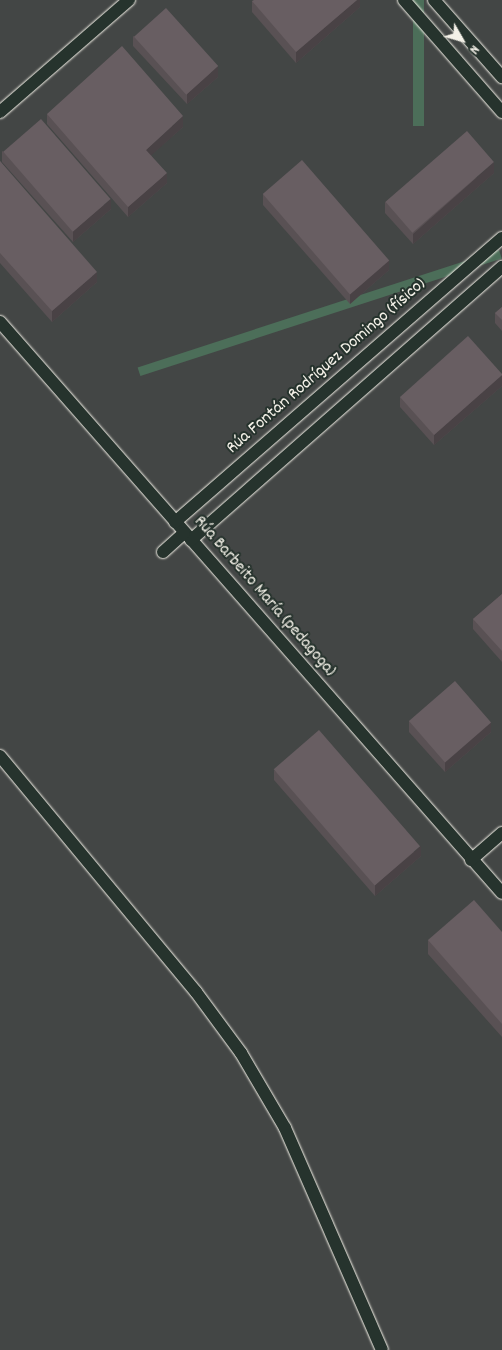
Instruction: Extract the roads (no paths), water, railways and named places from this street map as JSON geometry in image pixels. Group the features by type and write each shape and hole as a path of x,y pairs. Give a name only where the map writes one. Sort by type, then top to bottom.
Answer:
{"street":[{"path":"0,112 129,0"},
{"path":"404,0 502,112"},
{"path":"434,0 502,77"},
{"name":"Rúa Fontán Rodríguez Domingo (físico)","path":"175,522 502,238"},
{"path":"163,552 188,537 502,267"},
{"name":"Rúa Barbeito María (pedagoga)","path":"0,322 502,893"},
{"path":"0,756 196,992 241,1053 285,1128 382,1350"},
{"path":"471,860 502,833"}]}
